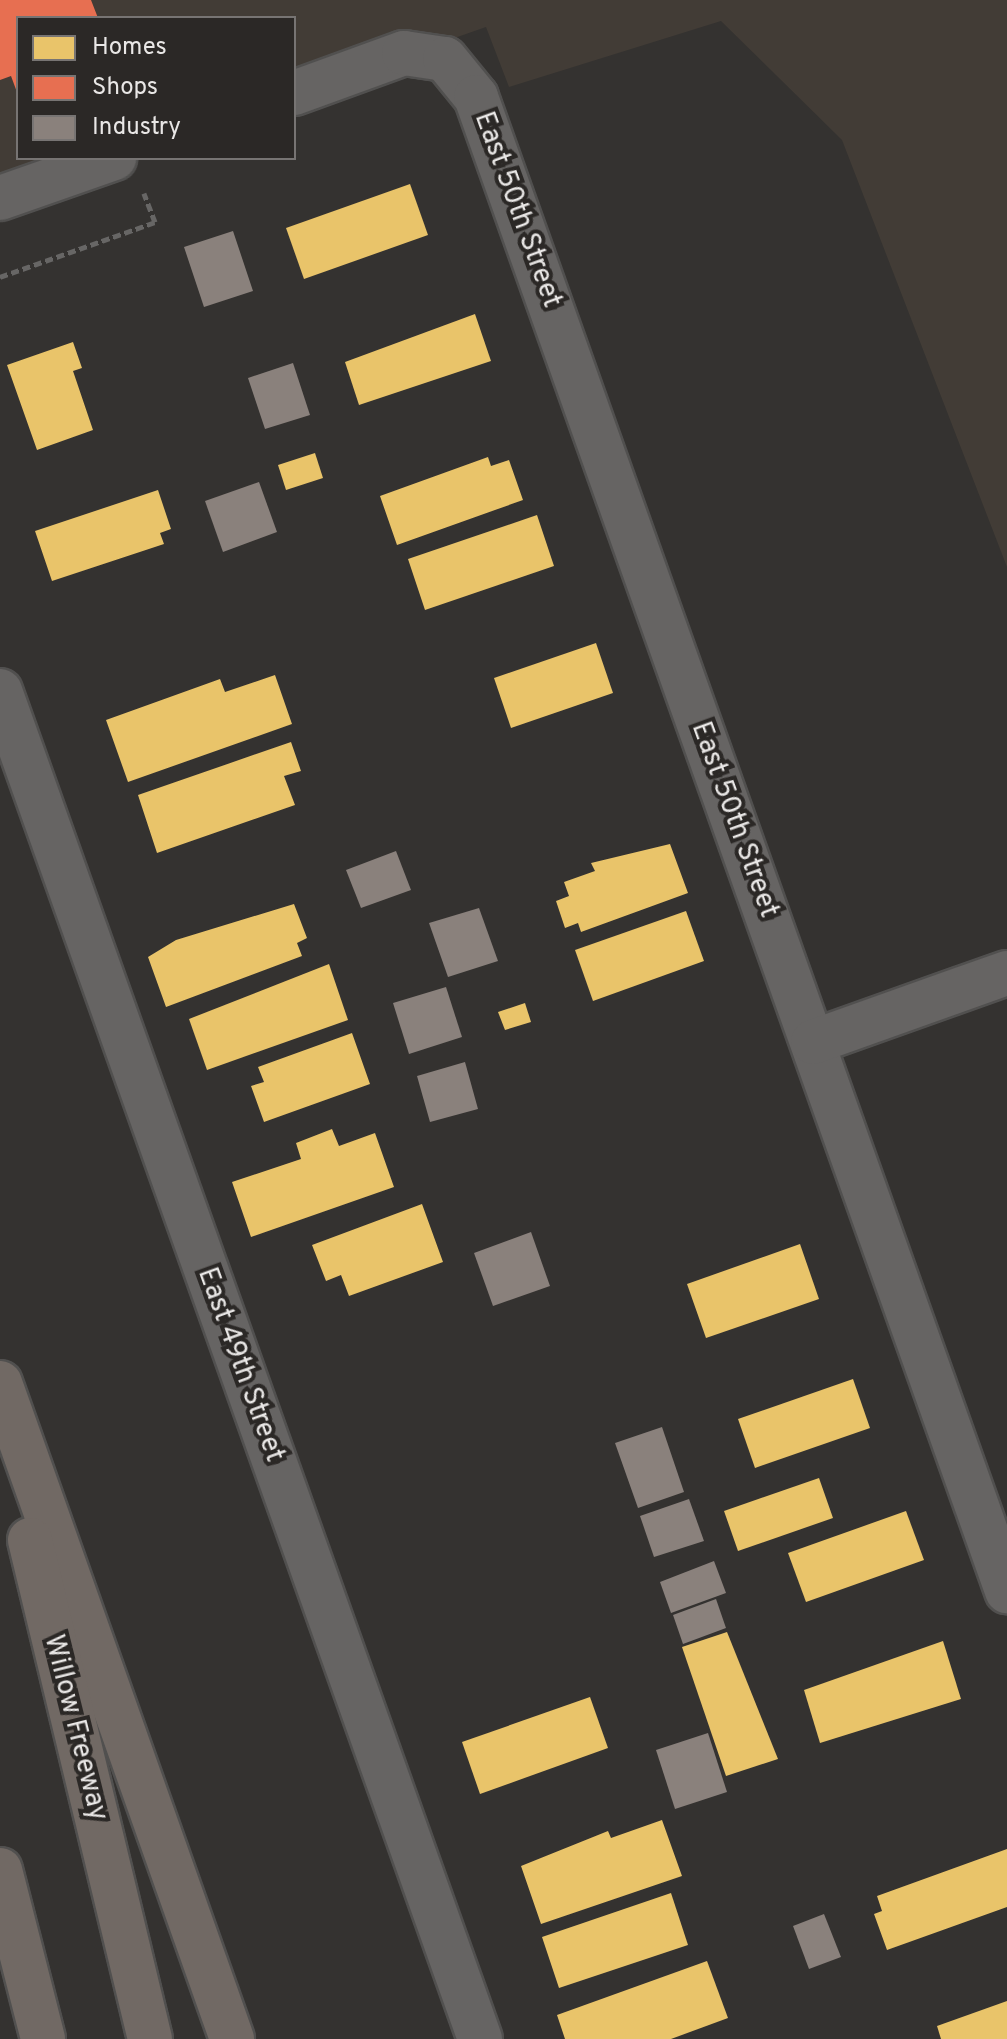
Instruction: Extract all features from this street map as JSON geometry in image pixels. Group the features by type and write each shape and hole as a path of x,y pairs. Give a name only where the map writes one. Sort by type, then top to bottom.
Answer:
{"highway":[{"path":"0,1383 232,2039"},
{"name":"Willow Freeway","path":"0,1417 150,2039"},
{"path":"0,1870 43,2039"}],"street":[{"name":"East 50th Street","path":"296,92 404,53 445,59 476,97 1007,1591"},
{"path":"0,198 108,160"},
{"name":"East 49th Street","path":"0,691 480,2039"},
{"path":"813,1042 1007,973"}],"path":[{"path":"0,277 155,222 143,190"}],"shaded area":[{"path":"0,0 1007,0 1007,567 842,140 721,21 509,87 486,27 296,93 296,16 16,16 16,160 106,160 0,198"}],"building: Homes":[{"path":"410,184 428,235 304,279 286,228"},
{"path":"475,314 491,361 359,405 345,362"},
{"path":"73,342 82,368 73,371 93,430 37,450 7,365"},
{"path":"315,453 323,478 286,490 278,465"},
{"path":"488,457 491,466 509,460 523,500 397,545 380,496"},
{"path":"158,490 171,529 160,533 164,544 52,581 35,531"},
{"path":"537,515 554,566 425,610 408,559"},
{"path":"596,643 613,693 511,728 494,678"},
{"path":"275,675 292,724 128,782 106,720 220,679 225,692"},
{"path":"291,742 301,771 284,776 295,805 157,853 138,795"},
{"path":"670,844 688,893 581,932 578,923 565,928 556,901 569,896 564,882 595,871 591,863"},
{"path":"294,904 307,938 297,943 302,956 166,1007 148,957 176,940"},
{"path":"686,911 704,961 593,1001 575,950"},
{"path":"329,964 348,1020 207,1070 189,1019"},
{"path":"525,1003 531,1022 505,1030 498,1012"},
{"path":"352,1033 370,1084 264,1122 251,1086 264,1082 258,1067"},
{"path":"332,1129 339,1146 375,1133 394,1187 251,1237 232,1182 301,1159 296,1143"},
{"path":"422,1204 443,1262 349,1296 341,1275 326,1281 312,1245"},
{"path":"800,1244 819,1299 706,1338 687,1284"},
{"path":"853,1379 870,1428 755,1468 738,1419"},
{"path":"819,1478 833,1518 738,1551 724,1511"},
{"path":"906,1511 924,1560 806,1602 788,1553"},
{"path":"727,1632 778,1759 726,1776 682,1647"},
{"path":"943,1641 961,1699 820,1743 804,1690"},
{"path":"590,1697 608,1748 480,1794 462,1742"},
{"path":"662,1820 682,1876 541,1924 521,1866 608,1831 611,1838"},
{"path":"1007,1849 1007,1907 887,1950 874,1914 882,1911 877,1896"},
{"path":"671,1893 688,1945 559,1988 542,1937"},
{"path":"707,1961 728,2018 671,2039 565,2039 557,2015"},
{"path":"1007,2001 1007,2039 941,2039 937,2026"}],"building: Shops":[{"path":"0,0 91,0 97,16 16,16 16,90 11,76 0,80"}],"building: Industry":[{"path":"233,231 253,291 204,307 184,247"},
{"path":"293,363 310,415 265,429 248,378"},
{"path":"259,482 277,532 223,552 205,501"},
{"path":"396,851 411,890 361,908 346,870"},
{"path":"479,908 498,961 448,977 429,923"},
{"path":"446,987 462,1037 409,1054 393,1003"},
{"path":"465,1062 478,1109 430,1122 417,1076"},
{"path":"531,1232 550,1286 493,1306 474,1253"},
{"path":"662,1427 684,1492 638,1508 615,1443"},
{"path":"689,1499 704,1541 654,1557 640,1516"},
{"path":"714,1561 726,1593 671,1613 660,1582"},
{"path":"716,1599 726,1628 683,1644 673,1615"},
{"path":"708,1733 727,1792 675,1809 656,1750"},
{"path":"824,1914 841,1957 809,1969 793,1926"}]}
